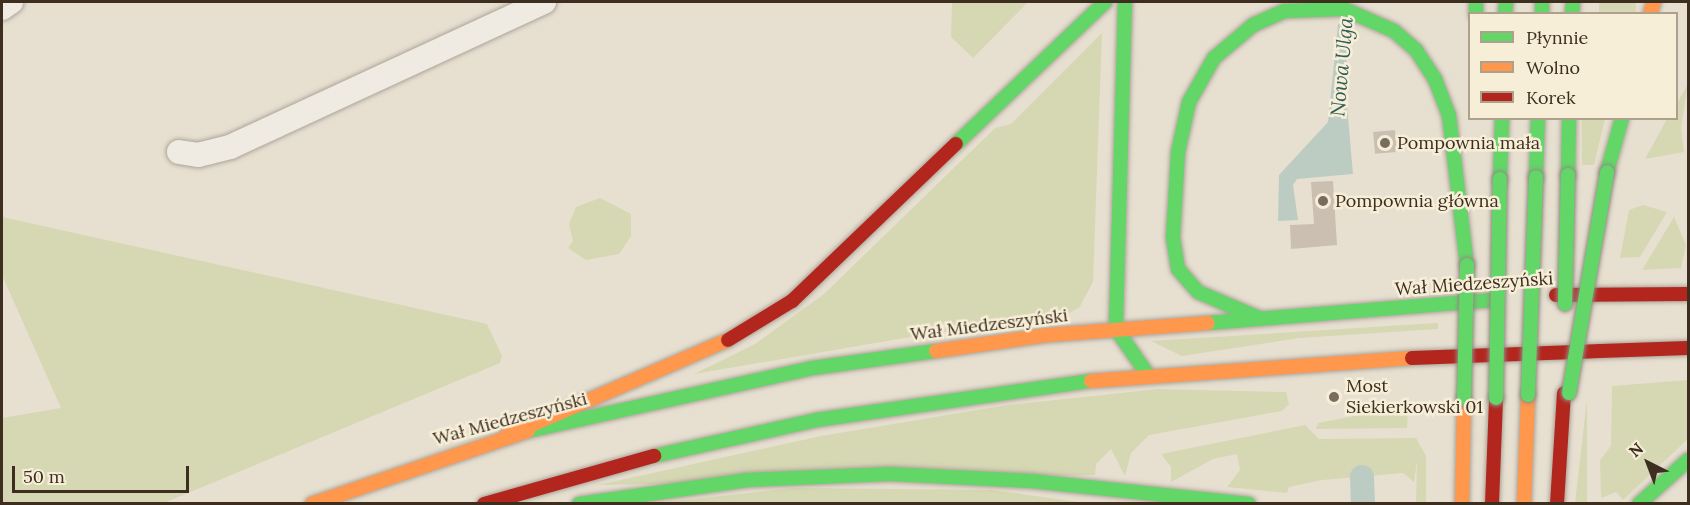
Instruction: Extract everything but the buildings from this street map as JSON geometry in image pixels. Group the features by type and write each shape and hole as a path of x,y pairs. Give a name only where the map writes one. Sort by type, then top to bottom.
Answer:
{"main road":[{"path":"506,435 723,343 792,301 1105,2"},
{"path":"1125,2 1116,329 1148,375"},
{"path":"1259,318 1198,292 1178,269 1174,255 1183,125 1200,78 1229,43 1253,25 1285,11 1344,9 1394,31 1427,66 1449,115 1467,178 1462,504"},
{"path":"1492,504 1502,120"},
{"path":"1524,504 1538,120"},
{"path":"1566,393 1569,120"},
{"path":"1557,504 1566,393 1607,172 1621,120"},
{"name":"Wał Miedzeszyński","path":"312,504 506,435 813,368 1116,329 1550,295 1689,294"},
{"path":"484,504 663,453 816,420 982,393 1148,375 1407,358 1689,348"},
{"path":"1639,504 1689,460"},
{"path":"579,504 689,485 847,475 932,475 1099,488 1249,504"}],"street":[{"path":"2,8 11,2"},
{"path":"179,152 198,155 230,147 544,2"}],"green space":[{"path":"952,2 1028,2 973,58 951,37"},
{"path":"1599,2 1636,2 1636,12 1599,12"},
{"path":"1102,33 1093,282 1079,308 1059,318 928,334 694,374 755,344 824,294 995,128 1011,124"},
{"path":"1688,84 1681,127 1684,152 1645,159 1666,120 1678,120 1678,101"},
{"path":"1582,120 1605,120 1594,165 1582,165"},
{"path":"600,198 631,214 631,236 619,254 586,260 568,248 573,241 569,224 576,207"},
{"path":"1643,205 1667,212 1640,257 1620,258 1629,210"},
{"path":"2,217 487,324 502,356 500,363 164,503 2,503 2,418 61,408 2,275"},
{"path":"1674,217 1686,245 1681,268 1642,270"},
{"path":"1438,323 1438,329 1299,338 1182,356 1151,341"},
{"path":"1688,380 1688,439 1623,500 1616,492 1601,498 1600,460 1611,446 1612,386"},
{"path":"1158,389 1286,392 1289,404 1282,411 1149,435 1131,453 1125,476 1111,449 1096,464 1095,475 598,485 821,436 1008,405"},
{"path":"1587,399 1587,503 1575,503"},
{"path":"1408,406 1407,428 1316,429 1318,423"},
{"path":"1305,425 1319,439 1416,438 1426,456 1426,503 1416,503 1417,461 1414,482 1403,473 1322,480 1289,487 1287,493 1227,487 1240,470 1237,454 1213,459 1171,482 1171,467 1161,454"},
{"path":"794,488 992,490 1093,504 649,504"}],"water":[{"path":"1338,24 1347,26 1346,94 1353,174 1297,179 1293,185 1298,220 1278,221 1279,175 1328,122"}],"waterway":[{"name":"Nowa Ulga","path":"1362,477 1363,504"}],"traffic: fast":[{"path":"956,144 1105,2"},
{"path":"1125,2 1116,329 1148,375"},
{"path":"1476,2 1476,12"},
{"path":"1505,12 1506,2"},
{"path":"1542,2 1542,12"},
{"path":"1572,12 1573,2"},
{"path":"1259,318 1198,292 1178,269 1173,237 1178,152 1189,102 1214,58 1253,25 1285,11 1344,9 1394,31 1416,50 1435,79 1449,115 1467,265"},
{"path":"1500,179 1502,120"},
{"path":"1536,177 1538,120"},
{"path":"1568,175 1569,120"},
{"path":"1607,172 1621,120"},
{"path":"1569,393 1607,172"},
{"path":"1565,304 1568,175"},
{"path":"1528,395 1536,177"},
{"path":"1496,398 1500,179"},
{"path":"1464,399 1467,265"},
{"path":"1208,323 1493,300"},
{"path":"528,431 813,368 936,351"},
{"path":"654,456 816,420 1091,381"},
{"path":"1639,504 1688,460"},
{"path":"579,504 747,480 890,474 1031,481 1249,504"}],"traffic: slow":[{"path":"1651,12 1654,2"},
{"path":"936,351 1049,335 1208,323"},
{"path":"506,436 728,340"},
{"path":"1091,381 1412,358"},
{"path":"1524,504 1528,395"},
{"path":"1462,504 1464,399"},
{"path":"312,504 528,431"}],"traffic: jam":[{"path":"728,340 792,301 956,144"},
{"path":"1556,295 1688,294"},
{"path":"1412,358 1688,348"},
{"path":"1557,504 1564,393"},
{"path":"1492,504 1496,398"},
{"path":"484,504 654,456"}],"place":[{"name":"Pompownia mała","path":"1385,143"},
{"name":"Pompownia główna","path":"1323,201"},
{"name":"Most Siekierkowski 01","path":"1334,397"}]}
